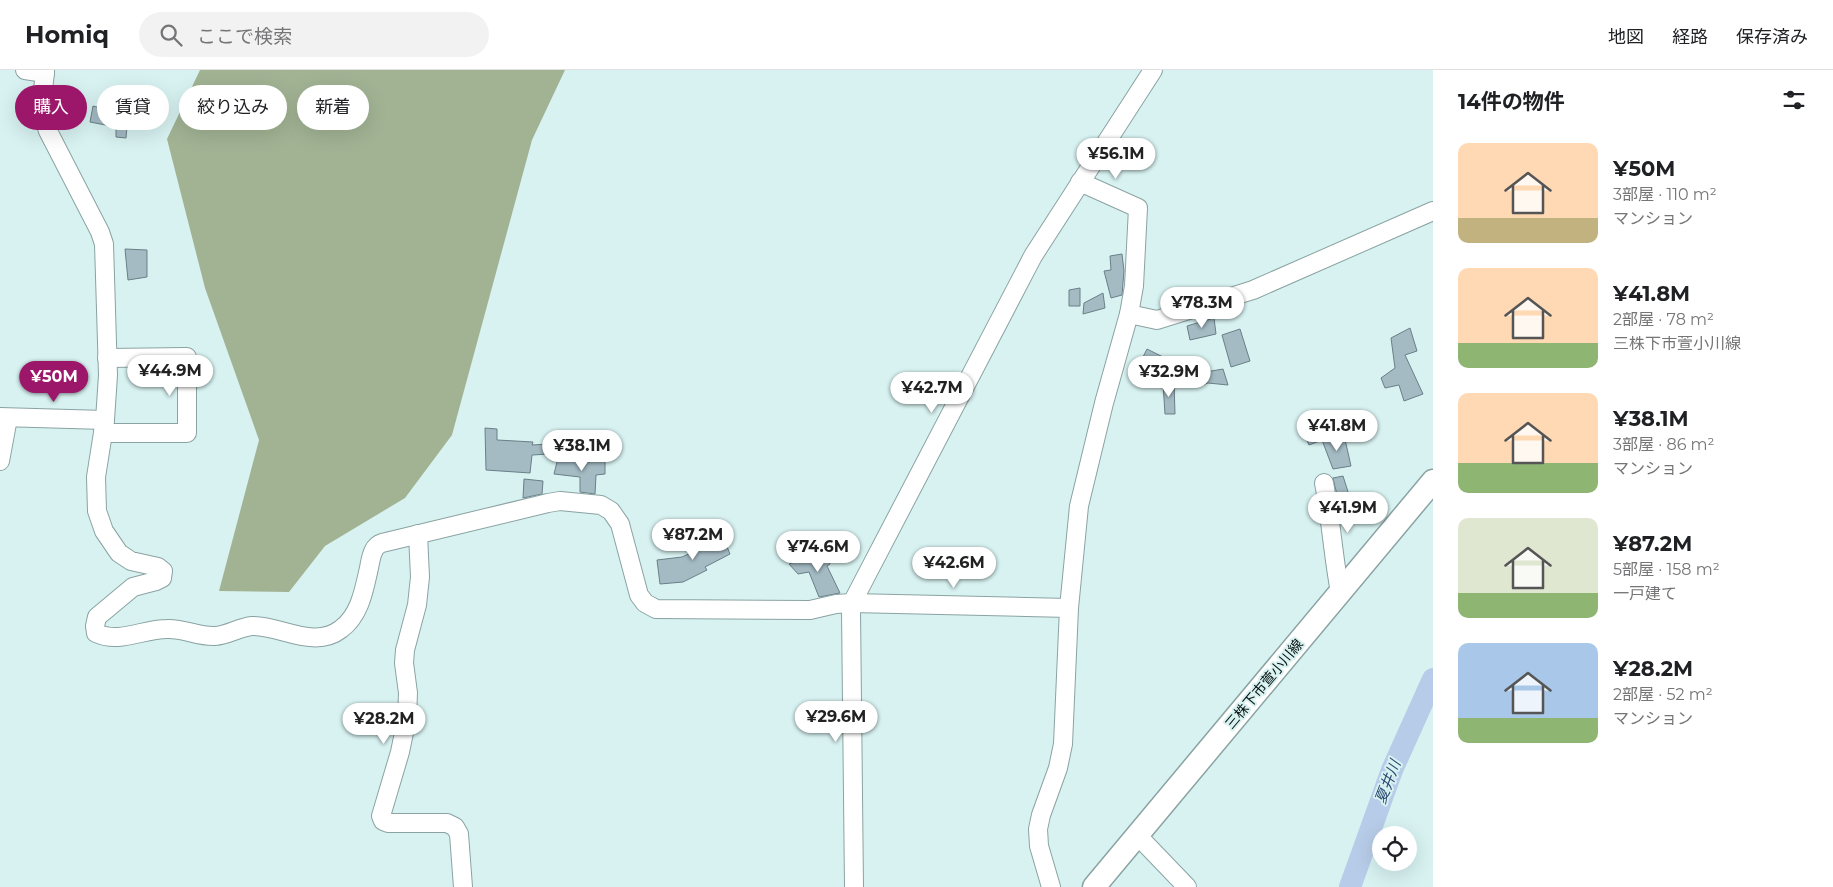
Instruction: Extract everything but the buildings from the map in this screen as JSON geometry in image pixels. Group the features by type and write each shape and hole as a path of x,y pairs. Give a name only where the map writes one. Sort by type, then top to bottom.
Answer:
{"main road":[{"name":"三株下市萱小川線","path":"1094,887 1433,481"}],"street":[{"path":"25,70 45,72 41,107 43,117 48,131 100,232 104,244 107,358 104,427 96,477 97,512 104,531 119,553 131,561 158,567 163,571 162,578 133,587 97,617 96,633 105,637 122,638 145,631 169,628 214,636 227,634 249,626 265,626 301,637 325,636 340,630 354,614 362,598 374,550 378,545 560,501 601,505 612,511 620,524 639,595 645,603 656,609 810,610 836,604 852,603 1062,608"},
{"path":"854,887 852,603 1046,235 1153,70"},
{"path":"1052,887 1039,846 1038,829 1058,768 1063,744 1062,608 1079,506 1129,314 1134,286 1138,208 1080,182"},
{"path":"1129,314 1157,320 1253,290 1433,212"},
{"path":"0,461 4,417 186,433 187,357 107,358"},
{"path":"1324,483 1340,592"},
{"path":"418,534 420,577 417,605 405,650 404,663 408,693 407,718 400,752 381,816 383,821 388,823 447,823 455,827 459,834 463,887"},
{"path":"1138,836 1186,887"}],"green space":[{"path":"200,70 565,70 532,140 452,435 405,498 325,546 289,592 219,591 259,440 205,288 167,139 179,114 179,130 287,130 287,85 193,85"}],"waterway":[{"name":"夏井川","path":"1350,887 1392,770 1433,679"}]}
